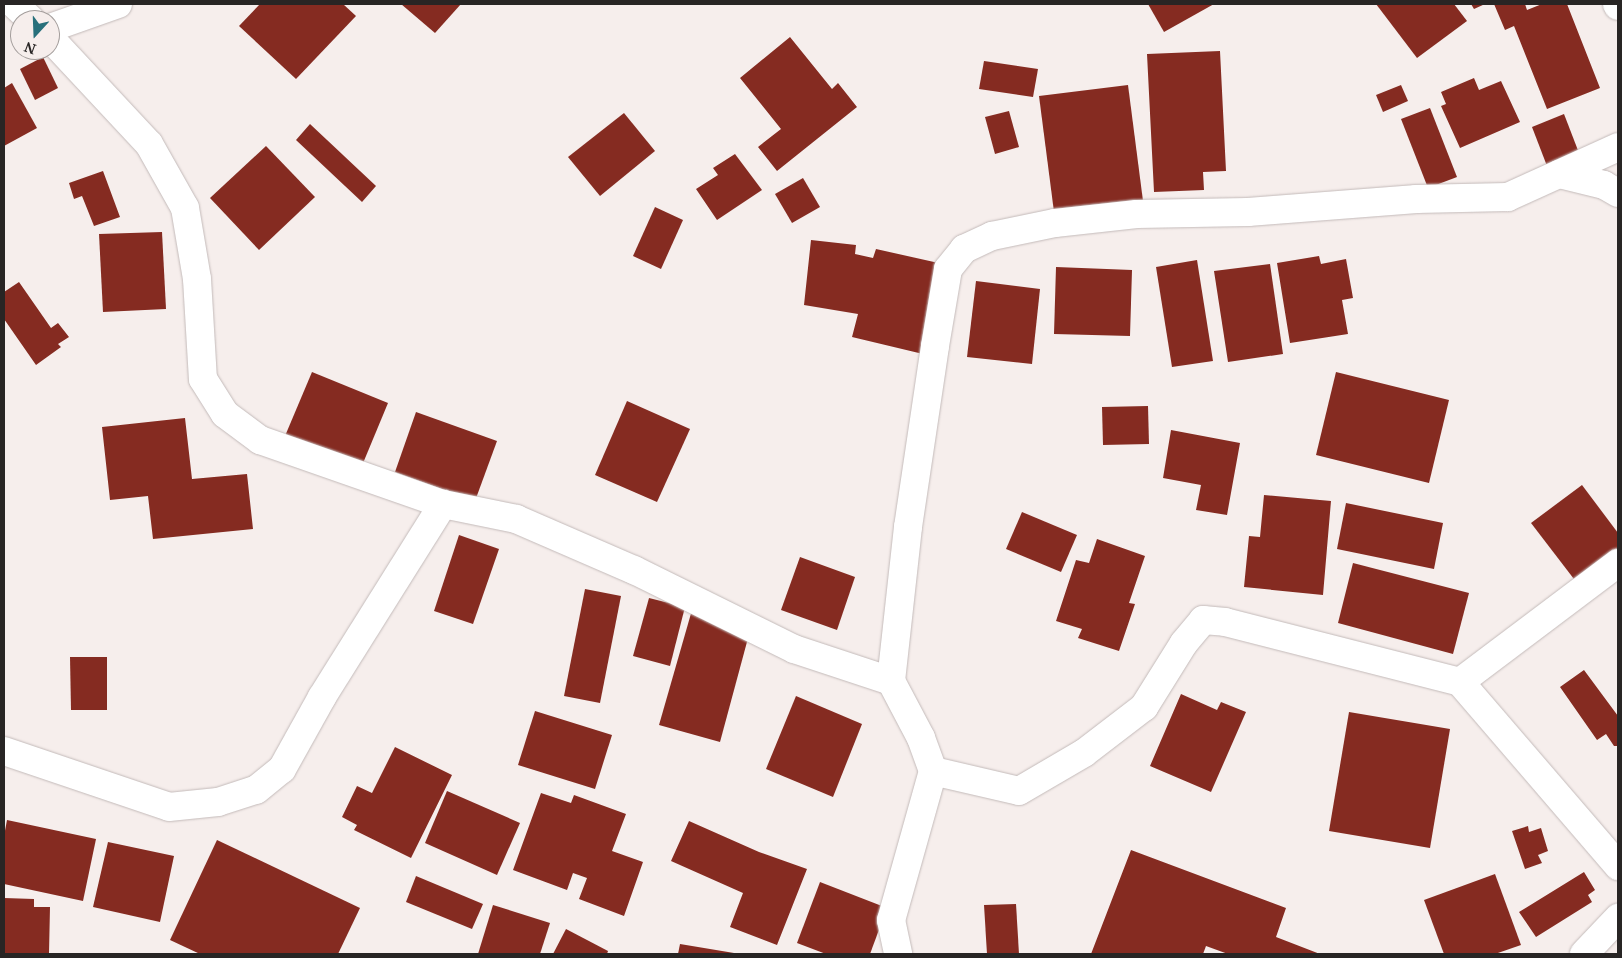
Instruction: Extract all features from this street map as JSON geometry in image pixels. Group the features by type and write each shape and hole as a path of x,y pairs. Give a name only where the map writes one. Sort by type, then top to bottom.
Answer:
{"street":[{"path":"60,24 118,4"},
{"path":"60,49 149,144 185,208 197,280 203,379 225,414 260,440 443,504 516,519 634,570 794,649 891,682"},
{"path":"898,954 891,920 933,770 921,738 891,682 908,527 935,346 948,269 964,249 992,236 1056,223 1137,214 1248,212 1416,199 1508,197 1618,147"},
{"path":"1559,174 1604,185 1618,193"},
{"path":"4,751 169,807 218,802 256,790 282,770 322,696 443,504"},
{"path":"1460,682 1618,563"},
{"path":"933,770 1019,791 1084,753 1144,707 1184,643 1203,620 1225,622 1460,682 1618,866"},
{"path":"1584,954 1618,918"}],"building":[{"path":"260,4 343,4 356,16 296,79 239,26"},
{"path":"401,4 461,4 435,33"},
{"path":"1148,4 1214,4 1164,32"},
{"path":"1376,4 1454,4 1467,21 1417,58"},
{"path":"1471,4 1485,4 1474,9"},
{"path":"1494,4 1525,4 1527,10 1542,4 1567,4 1600,88 1547,109 1514,26 1505,30"},
{"path":"790,37 832,89 838,83 857,107 777,171 758,147 781,129 740,78"},
{"path":"1220,51 1226,171 1203,172 1204,190 1154,192 1147,54"},
{"path":"37,60 44,60 58,88 35,100 20,69"},
{"path":"984,61 1038,69 1033,97 979,89"},
{"path":"1474,78 1479,90 1501,81 1520,122 1460,148 1441,106 1446,104 1441,92"},
{"path":"12,83 37,128 4,146 4,88"},
{"path":"1128,85 1143,201 1054,212 1039,96"},
{"path":"1401,85 1408,101 1383,112 1376,95"},
{"path":"1430,108 1457,177 1428,188 1401,119"},
{"path":"1009,111 1019,147 995,154 985,117"},
{"path":"624,113 655,151 600,196 568,157"},
{"path":"1564,114 1579,153 1547,166 1532,127"},
{"path":"310,124 376,186 362,202 296,140"},
{"path":"266,146 315,197 259,250 210,198"},
{"path":"735,154 762,190 717,220 696,189 718,175 713,168"},
{"path":"103,171 120,217 94,226 82,196 74,199 69,183"},
{"path":"803,178 820,207 792,223 775,194"},
{"path":"655,207 683,220 661,269 633,256"},
{"path":"162,232 166,309 103,312 99,234"},
{"path":"811,240 856,245 855,254 873,258 876,249 943,264 923,354 852,337 858,314 804,305"},
{"path":"1319,256 1321,264 1346,259 1353,298 1342,300 1348,334 1290,343 1277,263"},
{"path":"1197,260 1213,361 1172,367 1156,267"},
{"path":"1270,264 1283,354 1228,362 1214,271"},
{"path":"1056,267 1132,270 1130,336 1054,334"},
{"path":"976,281 1040,289 1032,364 967,357"},
{"path":"19,282 51,328 58,323 69,337 58,344 61,347 36,365 4,319 4,292"},
{"path":"312,372 388,403 361,468 285,436"},
{"path":"1336,372 1449,400 1429,483 1316,455"},
{"path":"627,401 690,429 657,502 595,475"},
{"path":"1148,406 1149,444 1103,445 1102,407"},
{"path":"416,412 497,441 475,501 395,472"},
{"path":"185,418 192,479 247,474 253,529 153,539 148,496 110,500 102,427"},
{"path":"1171,430 1240,443 1227,515 1196,510 1201,485 1163,478"},
{"path":"1582,485 1618,533 1618,552 1577,583 1531,523"},
{"path":"1264,495 1331,501 1323,595 1244,587 1249,536 1260,537"},
{"path":"1346,503 1443,523 1434,569 1337,549"},
{"path":"1022,512 1077,535 1061,572 1006,549"},
{"path":"459,535 499,549 473,624 434,611"},
{"path":"1097,539 1145,556 1129,603 1135,604 1119,651 1078,638 1082,629 1056,621 1076,560 1089,563"},
{"path":"800,557 855,577 837,630 781,610"},
{"path":"1353,563 1469,593 1453,654 1338,623"},
{"path":"585,589 621,596 600,703 564,696"},
{"path":"649,598 685,607 670,666 633,656"},
{"path":"692,610 751,627 720,742 659,725"},
{"path":"70,657 107,657 107,710 71,710"},
{"path":"1584,670 1618,716 1618,746 1614,746 1606,734 1597,740 1560,687"},
{"path":"1181,694 1217,710 1221,702 1246,712 1211,792 1150,766"},
{"path":"796,696 862,724 833,797 766,769"},
{"path":"535,711 612,735 595,789 518,765"},
{"path":"1349,712 1450,729 1430,848 1329,831"},
{"path":"395,747 452,775 411,858 354,830 357,825 342,817 357,786 372,793"},
{"path":"447,791 520,823 497,875 425,843"},
{"path":"541,793 571,803 574,795 626,814 612,851 643,862 624,916 579,899 587,878 573,873 567,890 513,870"},
{"path":"7,820 96,839 83,901 4,884 4,836"},
{"path":"689,821 759,852 807,869 777,945 730,927 743,893 671,861"},
{"path":"1528,826 1529,832 1541,828 1548,851 1538,855 1542,863 1525,869 1512,831"},
{"path":"217,840 360,908 338,954 200,954 170,940"},
{"path":"108,842 174,856 160,922 93,907"},
{"path":"1131,850 1286,908 1276,937 1320,954 1228,954 1206,946 1203,954 1091,954"},
{"path":"1584,872 1595,890 1588,895 1592,902 1536,937 1519,912"},
{"path":"1495,874 1521,945 1495,954 1444,954 1424,900"},
{"path":"416,876 483,904 472,929 406,902"},
{"path":"820,882 887,908 870,954 826,954 797,943"},
{"path":"4,898 34,899 34,907 50,907 49,954 4,954"},
{"path":"1016,904 1019,954 987,954 984,905"},
{"path":"493,905 550,923 540,954 478,954"},
{"path":"566,929 608,951 607,954 553,954"},
{"path":"680,944 734,953 734,954 678,954"}]}
